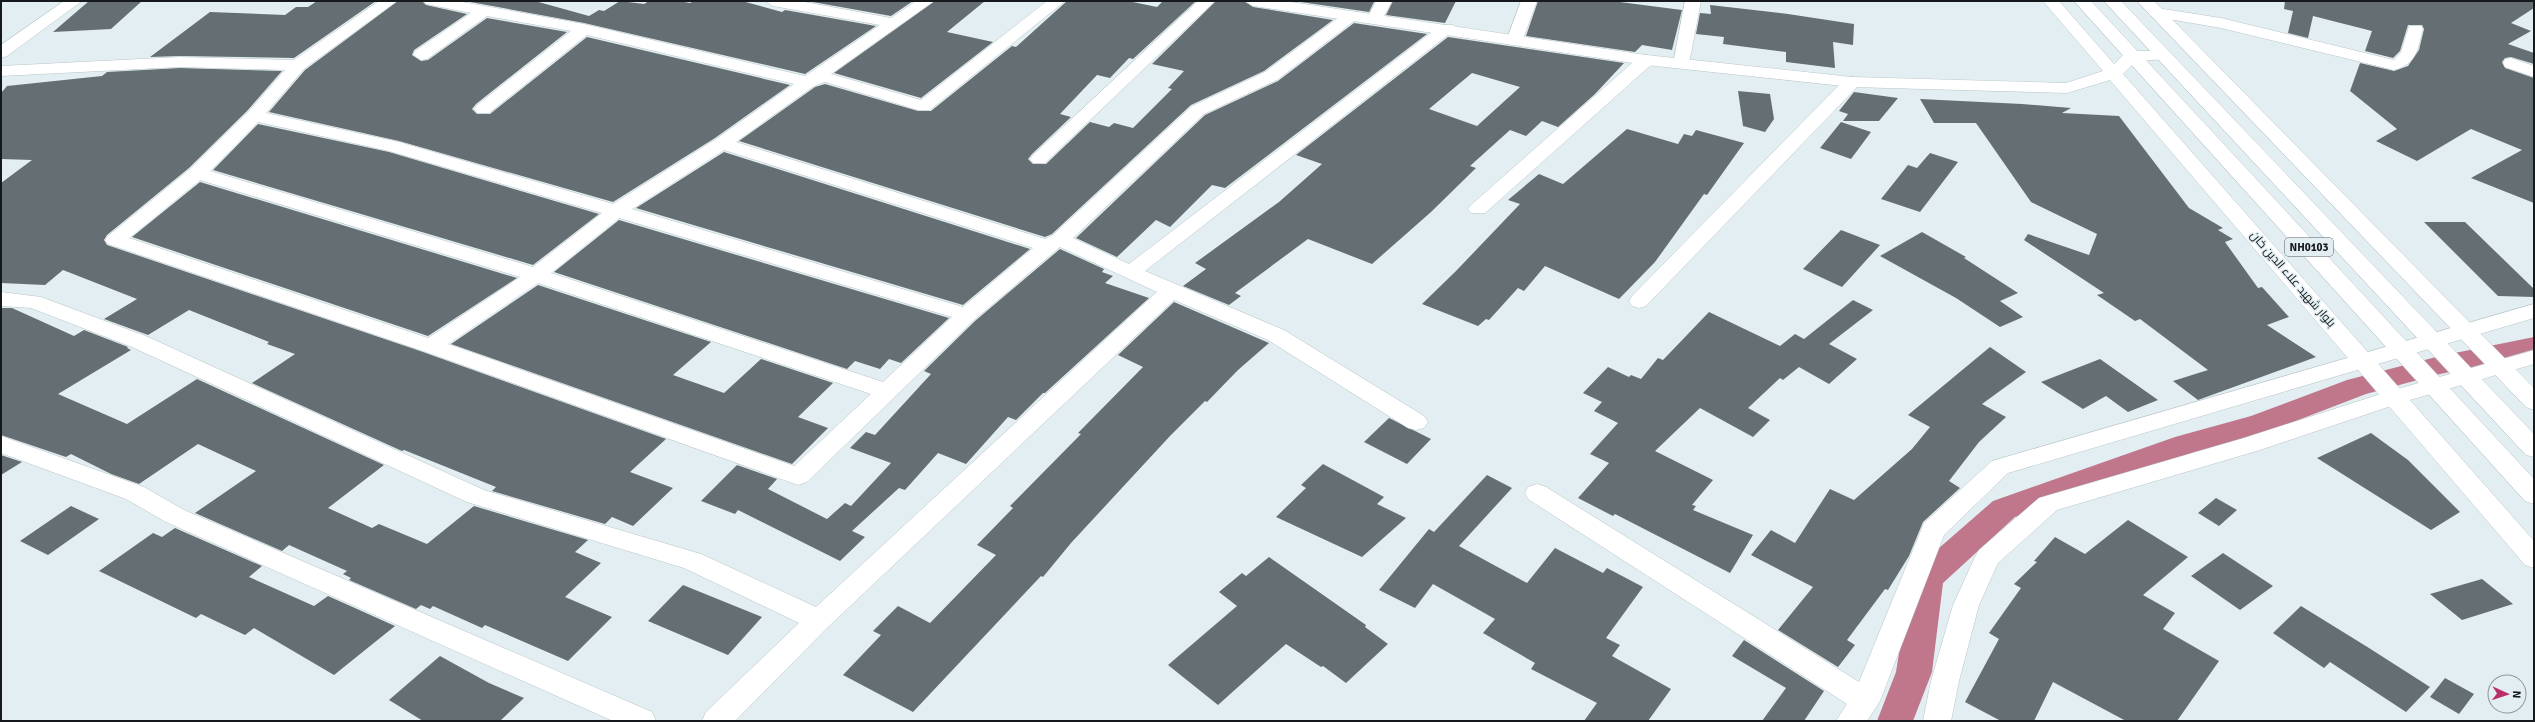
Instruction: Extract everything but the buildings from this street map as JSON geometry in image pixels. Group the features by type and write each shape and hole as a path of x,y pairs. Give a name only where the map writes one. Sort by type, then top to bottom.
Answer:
{"main road":[{"path":"1,52 74,1"},
{"path":"389,1 298,65 254,116 197,173 115,240 431,346 798,476 967,315 1053,242 1198,110 1271,76 1352,15"},
{"path":"431,1 584,29 808,82 825,77 924,106 1056,1"},
{"path":"773,1 895,23"},
{"path":"431,346 536,275 616,210 722,143 926,1"},
{"path":"1039,159 1207,1"},
{"path":"1253,1 1447,28 1646,60 1852,82 2067,88 2114,73 2132,56 2162,55"},
{"path":"1375,19 1384,1"},
{"path":"1515,39 1529,1"},
{"path":"1681,64 1693,1"},
{"name":"بلوار شهید علاء الدین خان","path":"2051,1 2364,360 2534,558"},
{"name":"NH0103","path":"2082,1 2404,350 2534,495"},
{"name":"NH0103","path":"2112,1 2534,449"},
{"path":"2151,7 2221,22 2394,65 2401,64 2406,60 2414,29"},
{"path":"2151,7 2534,402"},
{"path":"422,55 484,11"},
{"path":"1131,272 1447,28"},
{"path":"483,109 584,29"},
{"path":"1478,209 1646,60"},
{"path":"1,71 180,62 298,65"},
{"path":"2511,63 2534,72"},
{"path":"1639,301 1852,82"},
{"path":"254,116 393,146 616,210 967,315"},
{"path":"722,143 1053,242 1131,272 1171,291 1276,335 1416,422"},
{"path":"197,173 536,275 887,391"},
{"path":"716,721 819,620 1171,291"},
{"path":"1,299 34,302 140,342 476,496 692,561 819,620"},
{"path":"1850,721 1866,701 1933,530 2000,467 2364,360 2433,342 2534,311"},
{"path":"1937,721 1945,680 1966,605 1988,557 2048,504 2252,444 2395,397 2534,357"},
{"path":"1,444 135,493 175,516 642,721"},
{"path":"1537,493 1866,701"}],"waterway":[{"path":"1895,721 1914,672 1927,578 2004,509 2186,444 2260,424 2357,387 2440,365 2534,346"}]}
